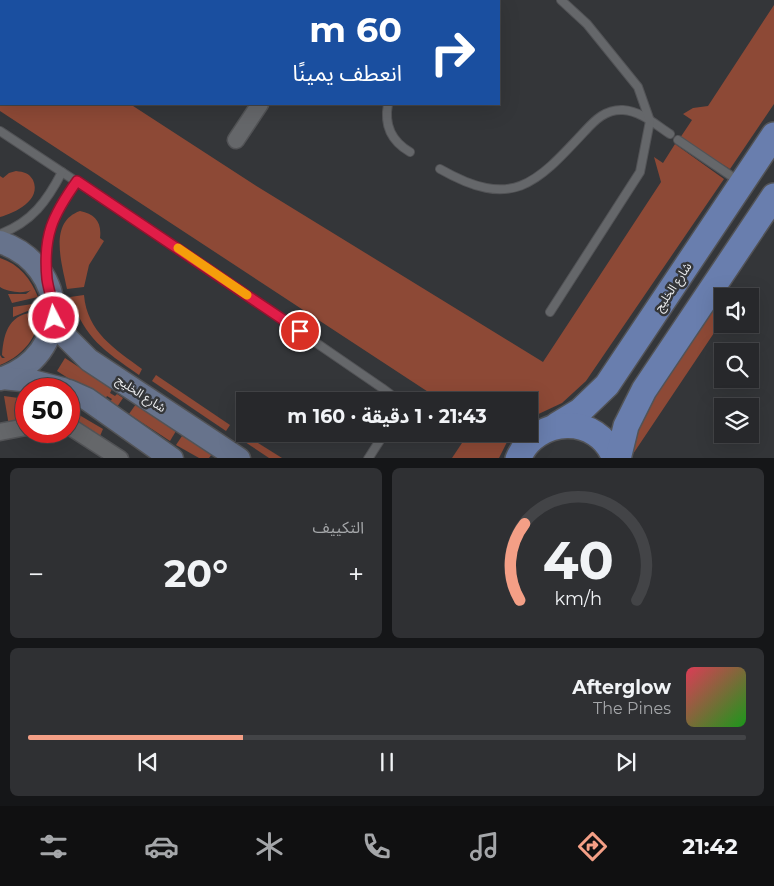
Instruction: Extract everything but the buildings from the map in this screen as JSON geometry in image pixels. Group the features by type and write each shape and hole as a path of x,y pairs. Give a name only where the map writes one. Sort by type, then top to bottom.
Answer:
{"main road":[{"name":"شارع الخليج","path":"518,458 534,436 580,411 607,385 774,135"},
{"path":"616,458 626,426 644,390 774,196"},
{"path":"0,242 14,246 28,255 39,267 53,297 54,318 42,349 31,362 18,372 1,378"},
{"name":"شارع الخليج","path":"54,318 64,335 89,360 239,458"},
{"path":"1,378 15,379"},
{"path":"80,397 102,409 172,458"},
{"path":"557,425 583,427 595,433 605,442 616,458"}],"street":[{"path":"236,140 259,105"},
{"path":"0,432 15,429"},
{"path":"80,433 120,458"}],"lane":[{"path":"550,312 640,172 650,121 638,88 587,24 561,0"},
{"path":"388,105 387,122 390,132 401,146 410,152"},
{"path":"440,169 474,187 501,190 515,188 527,184 549,169 597,118 623,110 636,113 670,134"},
{"path":"0,131 77,181 387,392"},
{"path":"678,140 742,183"},
{"path":"0,234 19,225 39,210 62,172"},
{"path":"47,281 46,248 52,221 77,181"},
{"path":"368,458 379,442"}],"shaded area":[{"path":"774,5 774,104 730,169 680,138 692,120 683,114 693,108 708,106"},
{"path":"0,105 132,105 258,187 543,362 661,182 654,157 663,163 675,144 724,179 586,381 562,403 538,414 538,392 428,392 0,111"},
{"path":"16,171 30,176 35,187 34,194 19,209 0,217 0,176 3,178 9,173"},
{"path":"80,211 90,214 99,223 100,238 104,241 89,265 84,287 67,289 60,256 61,234 64,224 70,216"},
{"path":"0,258 13,264 24,273 38,297 12,303 8,294 26,294 31,290 16,292 0,287"},
{"path":"84,295 86,308 97,329 113,347 142,369 139,375 105,350 83,324 70,297"},
{"path":"39,303 38,323 31,341 18,355 0,365 0,355 2,358 5,358 2,355 3,346 10,325 20,316 36,312 30,310 13,317 13,307"},
{"path":"714,308 714,333 633,454 644,416 678,357"},
{"path":"65,358 112,389 110,393 115,396 117,394 123,398 117,407 110,402 112,399 107,396 104,401 80,386 80,378 68,378 57,371"},
{"path":"156,375 230,425 226,431 152,381"},
{"path":"4,396 15,398 15,424 9,426"},
{"path":"136,404 176,431 170,441 129,414"},
{"path":"80,415 103,429 100,436 80,424"},
{"path":"182,436 212,454 209,458 199,458 176,445"},
{"path":"245,442 256,442 282,458 269,458"},
{"path":"463,442 507,442 499,458 452,458"}],"slow traffic":[{"path":"178,248 247,295"}],"route":[{"path":"54,318 53,297 47,281 46,248 48,235 59,207 77,181 300,331"}]}
